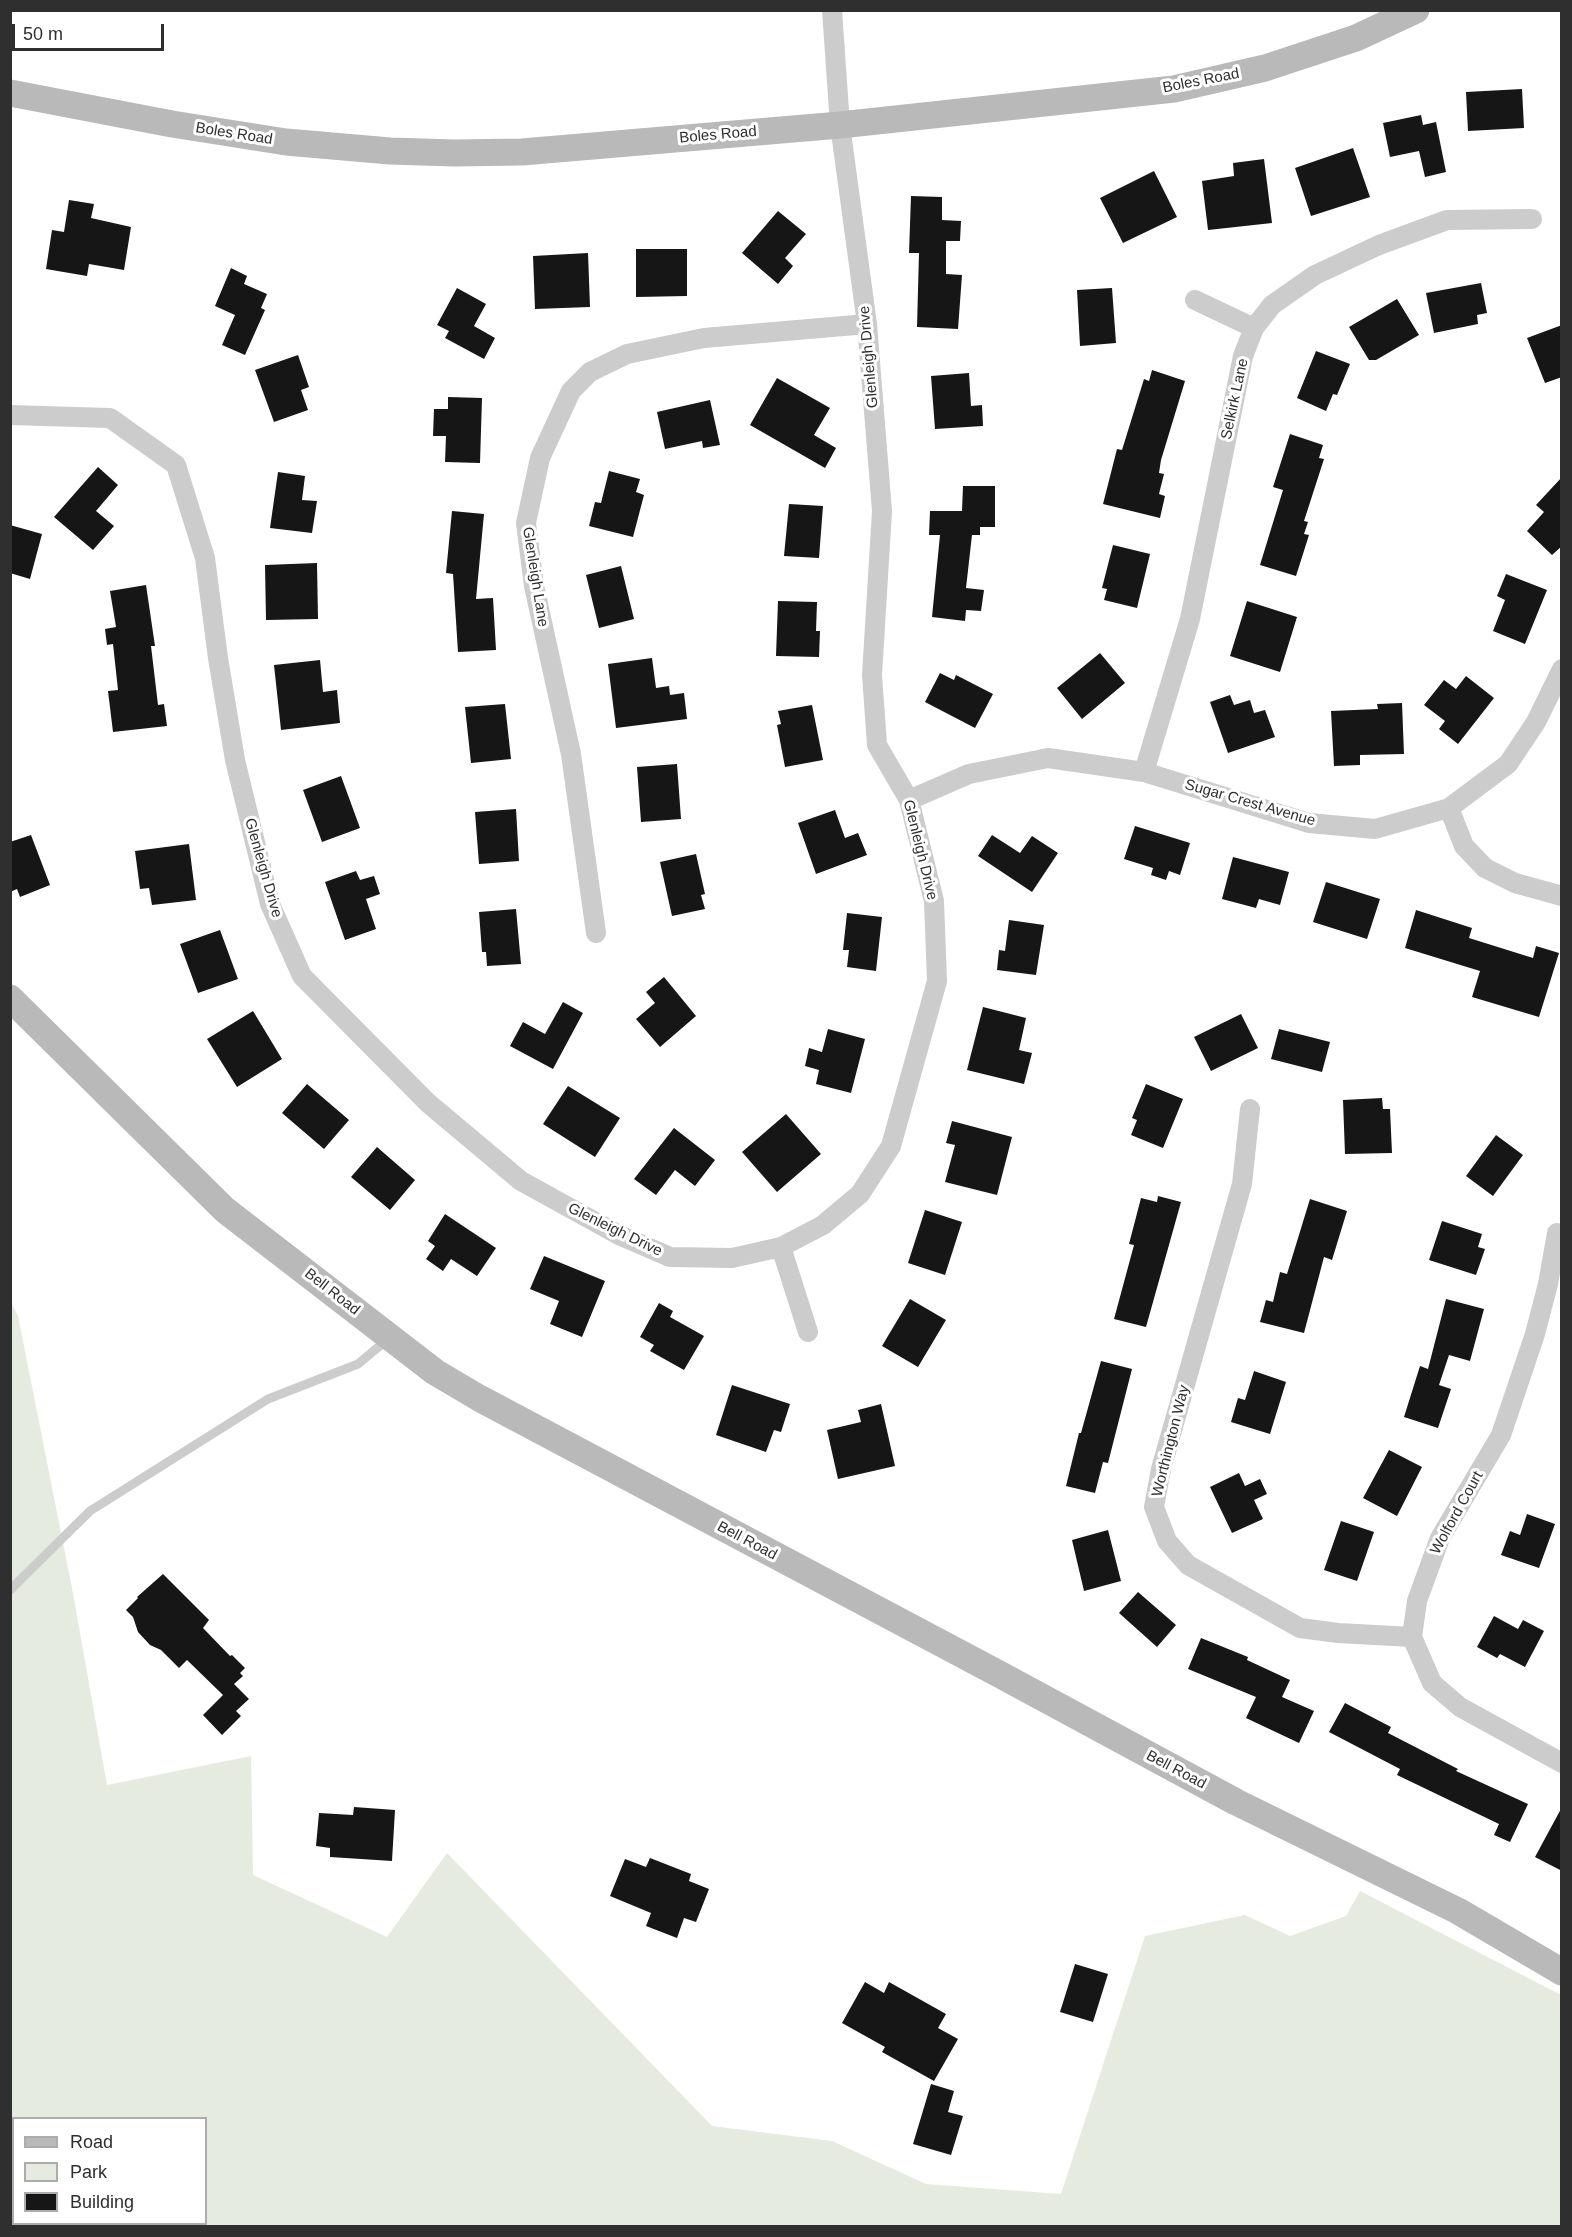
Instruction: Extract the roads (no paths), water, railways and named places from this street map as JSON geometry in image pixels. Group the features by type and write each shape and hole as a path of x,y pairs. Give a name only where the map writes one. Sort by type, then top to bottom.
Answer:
{"street":[{"name":"Glenleigh Drive","path":"10,415 110,418 176,465 205,558 218,658 235,760 270,904 302,976 428,1103 521,1181 619,1235 670,1257 732,1257 780,1247 823,1225 861,1194 891,1146 937,981 934,901 909,800 877,745 872,675 882,511 867,324 840,125 832,10"},
{"name":"Boles Road","path":"10,93 172,124 286,142 390,151 522,152 840,125 1174,88 1265,68 1356,38 1416,10"},
{"name":"Selkirk Lane","path":"1144,772 1190,619 1244,356 1254,328 1272,305 1315,275 1379,245 1448,220 1532,219"},
{"path":"1195,300 1254,328"},
{"name":"Glenleigh Lane","path":"596,933 571,754 534,586 526,523 540,458 571,391 590,372 627,354 704,338 867,324"},
{"name":"Sugar Crest Avenue","path":"909,800 969,774 1047,758 1144,772 1309,823 1375,829 1449,808 1508,764 1536,722 1562,669"},
{"path":"1449,808 1464,846 1485,868 1515,883 1562,896"},
{"name":"Bell Road","path":"10,998 225,1210 435,1372 479,1398 1236,1802 1458,1911 1562,1972"},
{"name":"Worthington Way","path":"1250,1109 1242,1185 1161,1469 1154,1507 1167,1541 1188,1565 1300,1629 1412,1637"},
{"name":"Wolford Court","path":"1412,1637 1417,1601 1440,1538 1501,1435 1535,1334 1548,1284 1557,1233"},
{"path":"780,1247 808,1332"},
{"path":"1412,1637 1431,1683 1460,1707 1562,1763"}],"lane":[{"path":"10,1590 90,1511 268,1399 358,1364 390,1337"}]}
